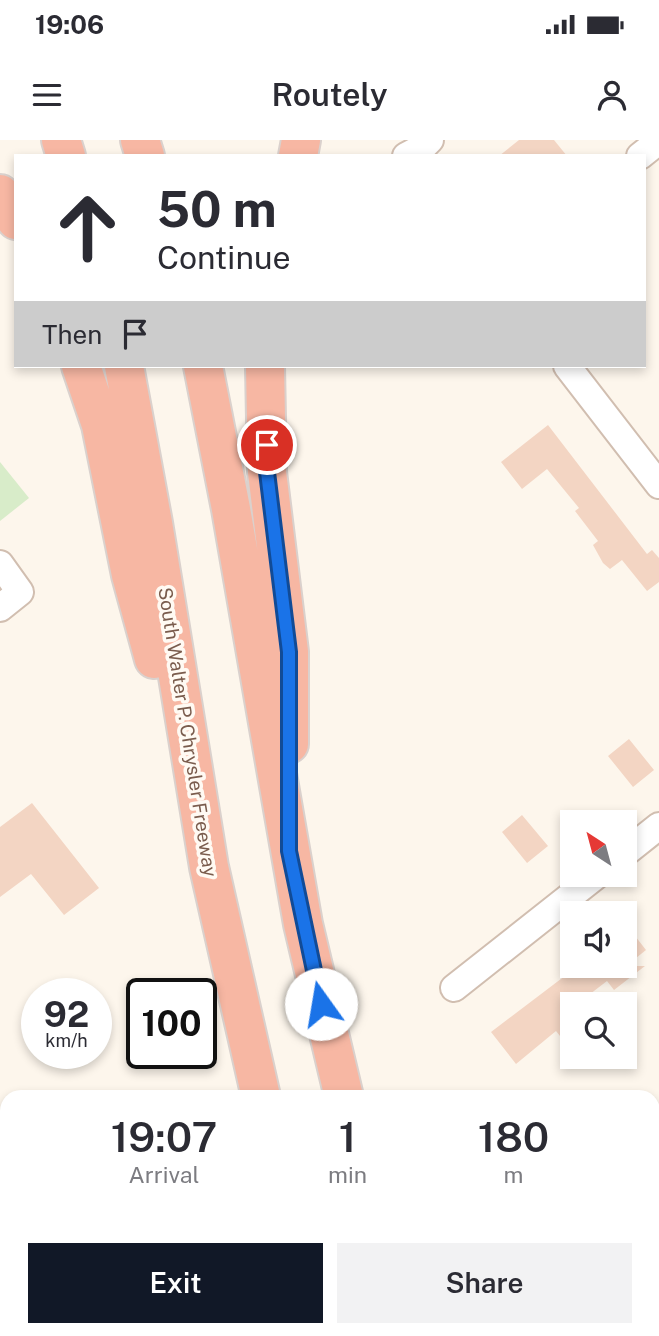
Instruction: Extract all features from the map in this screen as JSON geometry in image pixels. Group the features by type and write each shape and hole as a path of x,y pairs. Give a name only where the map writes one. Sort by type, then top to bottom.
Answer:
{"highway":[{"path":"0,194 14,217"},
{"path":"81,368 101,425 131,575 209,867"},
{"name":"South Walter P. Chrysler Freeway","path":"124,368 151,509 209,867 259,1090"},
{"path":"203,368 224,472 289,851 313,971 342,1090"},
{"path":"265,368 267,472 289,652 289,851"}],"street":[{"path":"401,153 423,147 430,140"},
{"path":"643,154 659,141"},
{"path":"569,368 659,485"},
{"path":"0,564 20,592 0,608"},
{"path":"637,843 659,826"},
{"path":"454,988 582,887"}],"green space":[{"path":"0,462 29,498 0,521"}],"building":[{"path":"519,140 554,140 565,154 502,154"},
{"path":"548,425 647,554 652,550 659,558 659,582 647,591 622,560 610,569 603,563 593,545 598,541 575,511 579,508 547,469 522,489 501,462"},
{"path":"629,739 654,770 633,787 608,756"},
{"path":"32,803 99,888 64,915 31,874 0,897 0,827"},
{"path":"522,815 548,846 527,863 502,832"},
{"path":"637,938 646,950 637,957"},
{"path":"562,978 630,978 614,990 607,981 593,992 560,992 560,1036 556,1031 516,1064 491,1032"}],"route":[{"path":"267,445 267,472 289,652 289,851 321,1004"}]}
